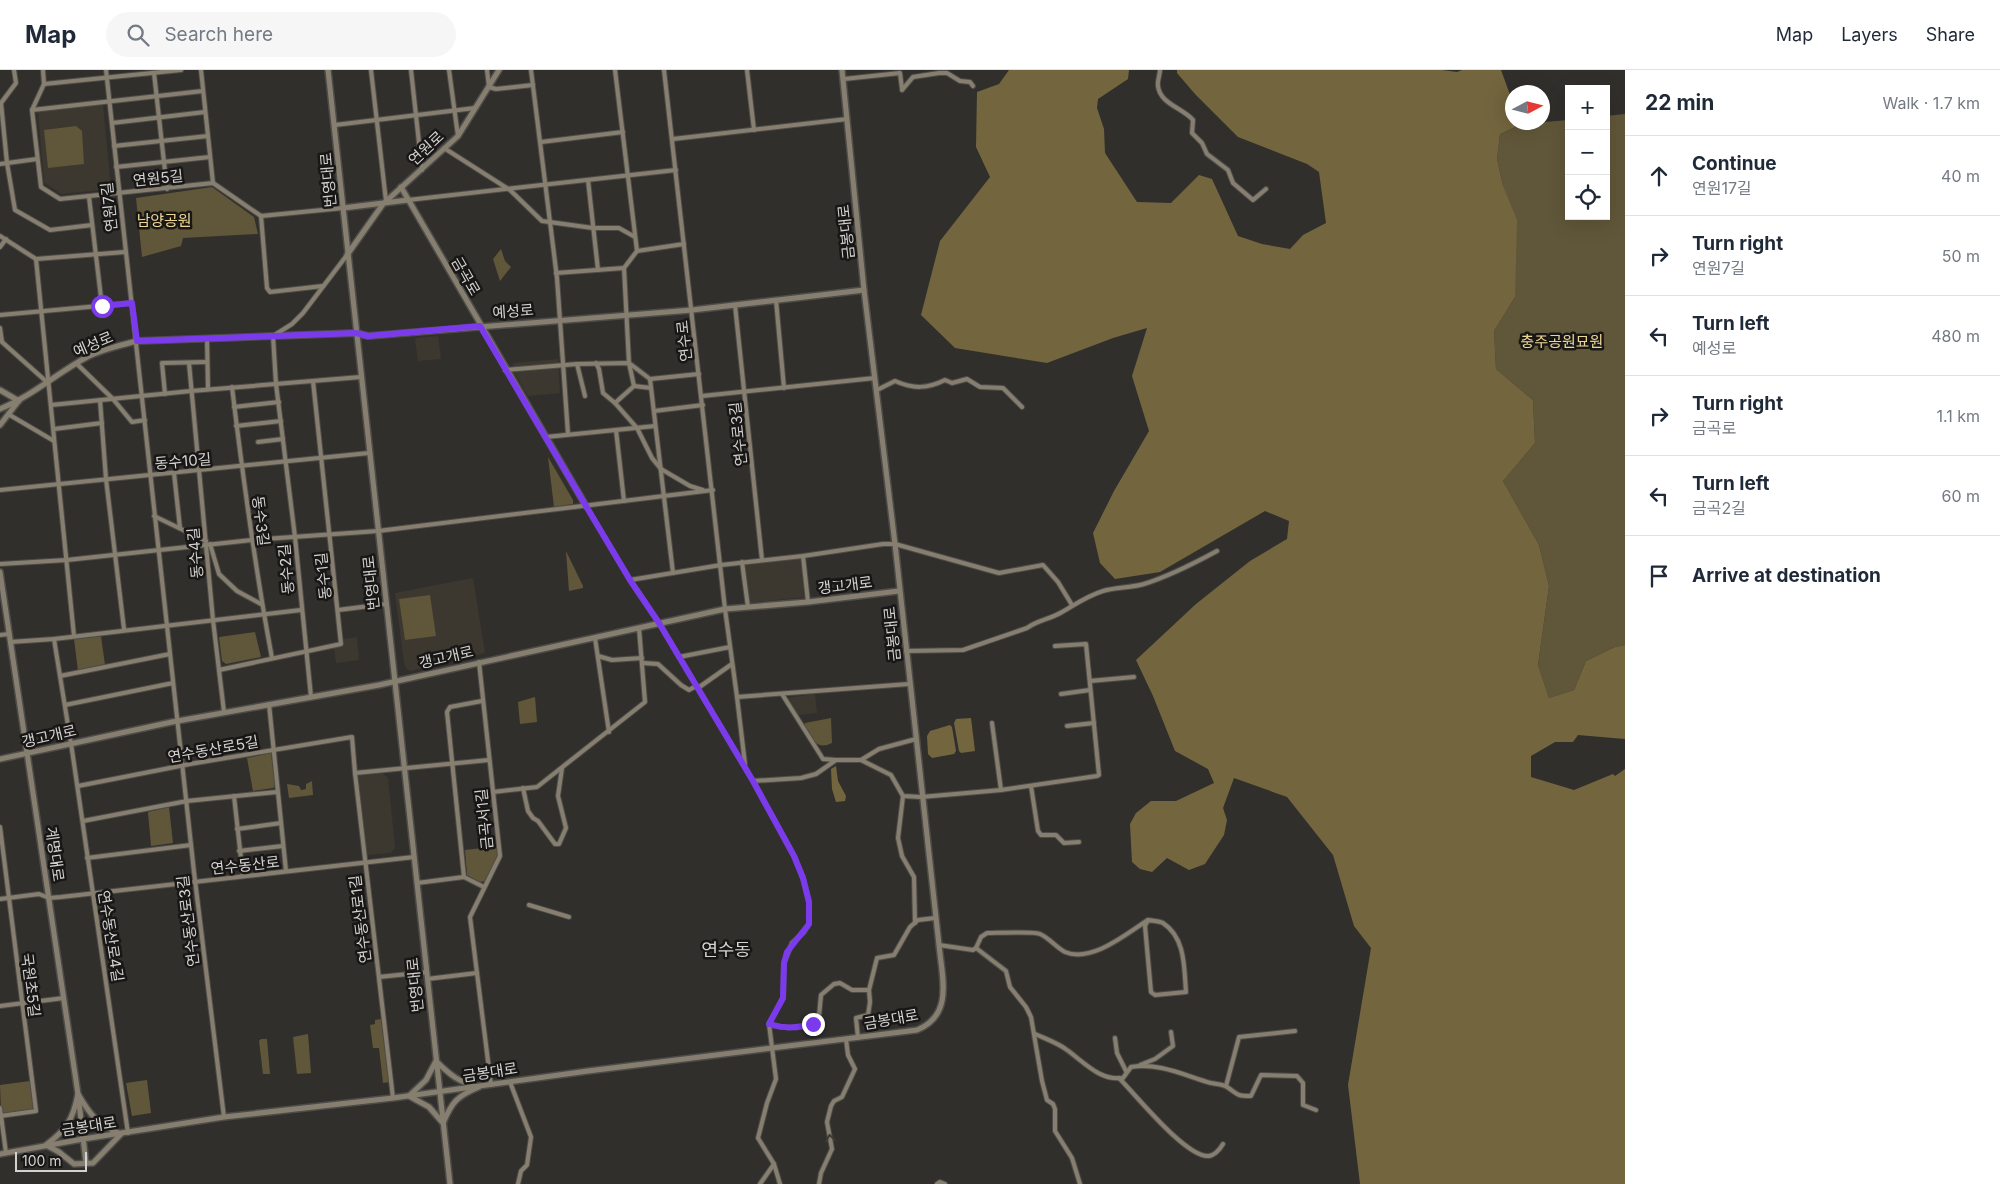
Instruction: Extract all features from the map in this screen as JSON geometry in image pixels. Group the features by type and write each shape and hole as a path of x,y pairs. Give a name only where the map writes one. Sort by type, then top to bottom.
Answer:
{"street":[{"path":"14,70 16,84 1,103 7,163 15,210 50,230 92,225"},
{"path":"32,110 44,84 43,70"},
{"name":"연원7길","path":"106,70 125,252 143,396 154,516"},
{"path":"44,84 181,70"},
{"path":"201,70 212,183 261,216 510,190 676,170"},
{"name":"번영대로","path":"328,70 360,377 450,1184"},
{"path":"371,70 384,203"},
{"path":"411,70 422,170"},
{"path":"449,70 458,136"},
{"path":"487,70 489,87 496,89 533,85"},
{"name":"연원로","path":"347,255 384,203 458,136 499,70"},
{"path":"531,70 556,273 568,434"},
{"path":"615,70 629,175 636,251 624,268 629,362 634,386"},
{"name":"연수로","path":"664,70 725,609 746,768"},
{"path":"747,70 754,130"},
{"name":"금봉대로","path":"3,1153 224,1117 409,1096 917,1030 928,1026 933,1020 942,1005 943,994 936,918 877,390 864,290 842,70"},
{"path":"1160,70 1158,82 1160,93 1193,120 1192,132 1212,159 1228,170 1233,183 1253,200 1266,189"},
{"path":"154,73 167,189"},
{"path":"844,79 900,73 902,90 913,77 939,73 948,74 960,81 970,82 973,86"},
{"path":"32,110 203,91"},
{"path":"335,125 474,108"},
{"name":"연원5길","path":"32,110 41,186 60,199 212,183"},
{"path":"112,123 205,112"},
{"path":"673,138 848,119"},
{"path":"541,142 624,132"},
{"path":"114,146 208,136"},
{"path":"444,148 510,190 542,221 593,228 619,228 635,237"},
{"path":"116,167 210,157"},
{"path":"0,164 37,159"},
{"path":"588,180 598,270"},
{"name":"금곡로","path":"400,187 630,580 659,623 746,768 794,856 803,878 809,902 809,924 787,952 784,963 783,998 769,1024"},
{"path":"90,197 102,306"},
{"path":"261,216 267,288 270,292 323,286"},
{"path":"0,236 36,259 125,252"},
{"path":"0,248 6,240"},
{"path":"636,251 684,244"},
{"path":"273,336 297,320 347,255"},
{"path":"36,259 74,636"},
{"path":"556,273 624,268"},
{"name":"예성로","path":"0,408 19,401 76,364 103,351 137,341 356,333 368,336 692,310 864,290"},
{"path":"776,300 784,388"},
{"path":"0,315 132,303"},
{"name":"연수로3길","path":"735,305 762,560"},
{"path":"0,328 2,342 48,383"},
{"name":"동수2길","path":"273,336 276,384 295,536 311,696"},
{"path":"207,338 208,389"},
{"path":"165,394 162,363 207,362"},
{"path":"506,370 629,362 650,380 673,573"},
{"name":"동수4길","path":"189,363 198,471 224,712"},
{"path":"596,363 599,369 603,393 615,403 637,428 652,458 661,469 690,486 706,491"},
{"path":"76,364 113,399 132,422 145,420"},
{"path":"577,364 585,396"},
{"path":"650,380 699,374"},
{"path":"51,405 208,389 360,377"},
{"path":"702,396 875,378"},
{"path":"877,390 895,381 911,388 917,388 938,384 945,380 952,383 967,379 980,387 1003,388 1022,407"},
{"name":"동수1길","path":"218,670 341,644 313,381"},
{"path":"615,403 634,386 651,388"},
{"name":"동수3길","path":"232,387 261,604 272,658"},
{"path":"0,390 19,401 0,425"},
{"path":"100,400 106,479 124,630"},
{"path":"234,407 278,402"},
{"path":"654,411 703,405"},
{"path":"8,414 54,441"},
{"path":"236,426 281,421"},
{"path":"54,429 102,423"},
{"path":"546,437 656,426"},
{"path":"616,430 624,501"},
{"path":"258,442 283,439"},
{"name":"동수10길","path":"0,490 369,453"},
{"path":"174,473 180,528"},
{"path":"0,564 67,560 207,543 378,531 713,490"},
{"path":"154,516 207,543 218,574 237,591 261,604"},
{"name":"연수동산로3길","path":"154,516 195,882 224,1117"},
{"path":"630,580 742,562 894,544 999,573 1043,565 1058,582 1072,605"},
{"path":"906,651 964,650 1027,628 1036,622 1063,612 1086,597 1104,591 1130,588 1185,569 1217,551"},
{"path":"803,556 808,602"},
{"path":"742,562 748,607"},
{"name":"계명대로","path":"0,572 78,1094 86,1163"},
{"name":"갱고개로","path":"0,759 224,712 394,682 725,609 808,602 899,591"},
{"path":"338,610 386,604"},
{"path":"10,642 54,639 166,624 301,610"},
{"path":"493,792 538,787 645,702 639,628"},
{"path":"0,635 9,634"},
{"path":"595,638 609,732"},
{"name":"연수동산로4길","path":"54,639 78,786 128,1133"},
{"path":"904,796 922,797 1001,790 1092,778 1099,774 1086,644 1055,646"},
{"path":"679,657 730,647"},
{"path":"60,676 170,654"},
{"path":"598,656 612,660 642,661 658,664 689,690 697,687 732,664"},
{"name":"금곡서1길","path":"479,662 500,856 470,917 491,1085"},
{"path":"1090,681 1134,677"},
{"path":"65,704 173,683"},
{"path":"737,697 909,684"},
{"path":"1061,694 1090,690"},
{"path":"782,694 823,759 861,760 891,774 904,796 898,838 902,856 914,877 915,923"},
{"path":"464,877 448,710 453,706 482,701"},
{"path":"269,704 286,871"},
{"path":"992,723 1001,790"},
{"path":"1067,726 1094,723"},
{"name":"연수동산로5길","path":"78,786 352,737"},
{"name":"연수동산로1길","path":"352,737 393,1098"},
{"path":"861,760 878,748 916,739"},
{"path":"355,773 489,760"},
{"path":"753,781 801,778 816,774 836,760"},
{"path":"523,788 528,810 533,818 538,821 556,844 559,844 566,828 558,796 562,768"},
{"path":"1031,786 1038,831 1041,835 1056,835 1064,843 1080,842"},
{"path":"83,821 186,802 278,792"},
{"path":"234,796 243,876"},
{"path":"237,828 281,823"},
{"name":"국원초5길","path":"0,827 36,1110 0,1116"},
{"path":"87,858 191,845"},
{"path":"239,851 283,846"},
{"name":"연수동산로","path":"0,899 39,894 48,898 414,857"},
{"path":"417,882 464,877 484,887"},
{"path":"529,905 569,918"},
{"path":"858,1038 856,1018 868,1015 869,990 877,958 894,955 898,952 905,933 918,920 936,918"},
{"path":"938,945 973,950 976,948 981,937 987,933 1040,934 1066,952 1082,955 1100,949 1148,920 1163,923 1176,939 1183,955 1186,992 1155,995 1151,992 1145,926 1148,920"},
{"path":"976,948 1006,971 1010,987 1026,1007 1031,1017 1042,1082 1047,1100 1053,1104 1055,1109 1055,1131 1072,1158 1080,1184"},
{"path":"378,977 427,972"},
{"path":"427,979 477,973"},
{"path":"780,1184 774,1164 758,1138 767,1103 776,1079 769,1024 790,1028 813,1024 818,1016 821,995 834,984 840,983 852,990 869,990"},
{"path":"0,1006 64,998"},
{"path":"1226,1086 1239,1037 1295,1030"},
{"path":"1138,1066 1173,1046 1170,1032"},
{"path":"1035,1034 1066,1049 1084,1064 1105,1077 1123,1078 1126,1071 1131,1067 1138,1066 1181,1072 1226,1086 1237,1095 1251,1096 1261,1075 1297,1076 1303,1083 1303,1105 1316,1110"},
{"path":"1115,1038 1118,1053 1126,1071"},
{"path":"819,1184 821,1173 827,1164 832,1149 827,1122 830,1106 834,1101 842,1097 855,1069 848,1055 846,1039"},
{"path":"436,1061 458,1080 479,1087 464,1093 455,1101 443,1123 429,1108 409,1096 426,1080 436,1061"},
{"path":"1119,1078 1178,1141 1190,1149 1207,1156 1213,1155 1224,1144"},
{"path":"510,1082 531,1137 527,1165 521,1172 518,1184"},
{"path":"78,1094 91,1116 104,1126 120,1134 93,1163 74,1164 46,1145 66,1127 75,1108 78,1094"},
{"path":"0,1108 3,1153"},
{"path":"760,1184 774,1164"},
{"path":"938,1184 940,1182 945,1184"}],"shaded area":[{"path":"1009,70 1129,70 1128,79 1098,99 1097,108 1104,129 1105,153 1137,202 1171,203 1199,175 1212,179 1238,236 1262,244 1290,249 1303,235 1326,223 1319,172 1307,164 1238,137 1195,94 1177,73 1177,70 1442,70 1457,72 1462,70 1501,70 1506,85 1505,130 1509,130 1500,134 1497,159 1503,186 1517,220 1515,297 1494,331 1496,369 1533,400 1535,443 1503,481 1539,545 1549,586 1538,665 1549,698 1574,690 1586,661 1615,647 1625,645 1625,739 1578,735 1573,742 1555,742 1531,756 1531,777 1574,790 1613,774 1615,776 1625,769 1625,1184 1360,1184 1348,1085 1371,948 1354,926 1333,855 1287,797 1234,778 1223,808 1227,820 1224,835 1205,864 1189,870 1167,858 1152,872 1140,869 1132,862 1130,824 1136,813 1151,801 1176,801 1214,783 1208,769 1175,751 1136,660 1196,604 1250,561 1287,539 1289,521 1265,511 1160,572 1115,579 1100,563 1093,533 1114,491 1149,431 1132,376 1147,328 1113,338 1047,363 955,348 921,315 940,241 990,177 976,147 977,92 999,84"},
{"path":"103,105 111,189 61,194 44,182 38,111"},
{"path":"438,336 441,359 418,361 415,340 417,338"},
{"path":"558,359 560,393 528,396 514,372 513,363"},
{"path":"801,556 804,597 747,603 742,562"},
{"path":"473,578 485,653 410,671 404,663 395,593"},
{"path":"357,637 359,660 336,663 334,648 344,646 344,639"},
{"path":"815,694 817,713 798,715 786,698"},
{"path":"971,718 975,751 961,753 954,723 956,719"},
{"path":"950,725 956,751 954,754 932,758 928,754 927,736 930,731"},
{"path":"836,766 838,781 846,796 845,801 836,802 832,789 831,769"},
{"path":"382,773 388,778 395,848 391,853 368,855 365,853 357,779 360,775"}],"green space":[{"name":"충주공원묘원","path":"1625,114 1625,645 1615,647 1586,661 1574,690 1549,698 1538,665 1549,586 1539,545 1503,481 1535,443 1533,400 1496,369 1494,331 1515,297 1503,186 1497,159 1500,134 1509,130 1550,130 1550,122 1565,120 1565,220 1610,220 1610,116"},
{"path":"76,126 82,131 84,164 48,168 44,130"},
{"name":"남양공원","path":"212,187 254,217 258,234 183,238 181,246 142,257 136,198"},
{"path":"501,249 505,261 511,267 500,281 493,259"},
{"path":"548,457 573,500 573,504 554,507"},
{"path":"566,551 583,586 583,588 569,591"},
{"path":"430,595 436,636 405,640 399,599"},
{"path":"255,632 261,657 226,664 222,661 219,637"},
{"path":"101,636 105,665 78,671 74,639"},
{"path":"535,697 537,722 520,724 518,702"},
{"path":"831,718 832,743 826,745 818,744 809,735 804,726 805,723"},
{"path":"271,753 275,786 273,788 253,791 247,758"},
{"path":"312,781 313,795 289,798 287,784 299,786 301,790 306,789 306,784"},
{"path":"169,807 173,843 151,846 148,812"},
{"path":"499,846 500,856 487,881 479,882 467,875 465,850"},
{"path":"381,1019 389,1082 383,1083 379,1048 373,1048 370,1025 375,1024 375,1020"},
{"path":"308,1034 311,1073 297,1074 293,1037"},
{"path":"267,1039 270,1074 263,1074 259,1041"},
{"path":"147,1080 151,1113 132,1116 126,1083"},
{"path":"30,1081 33,1110 4,1114 1,1112 0,1085"}],"district":[{"name":"연수동","path":"726,949"}],"route":[{"path":"102,306 132,303 137,341 356,333 368,336 480,326 630,580 659,623 753,781 794,856 803,878 809,902 809,924 804,932 792,943 787,952 784,963 783,998 769,1024 783,1028 797,1028 813,1024"}]}
